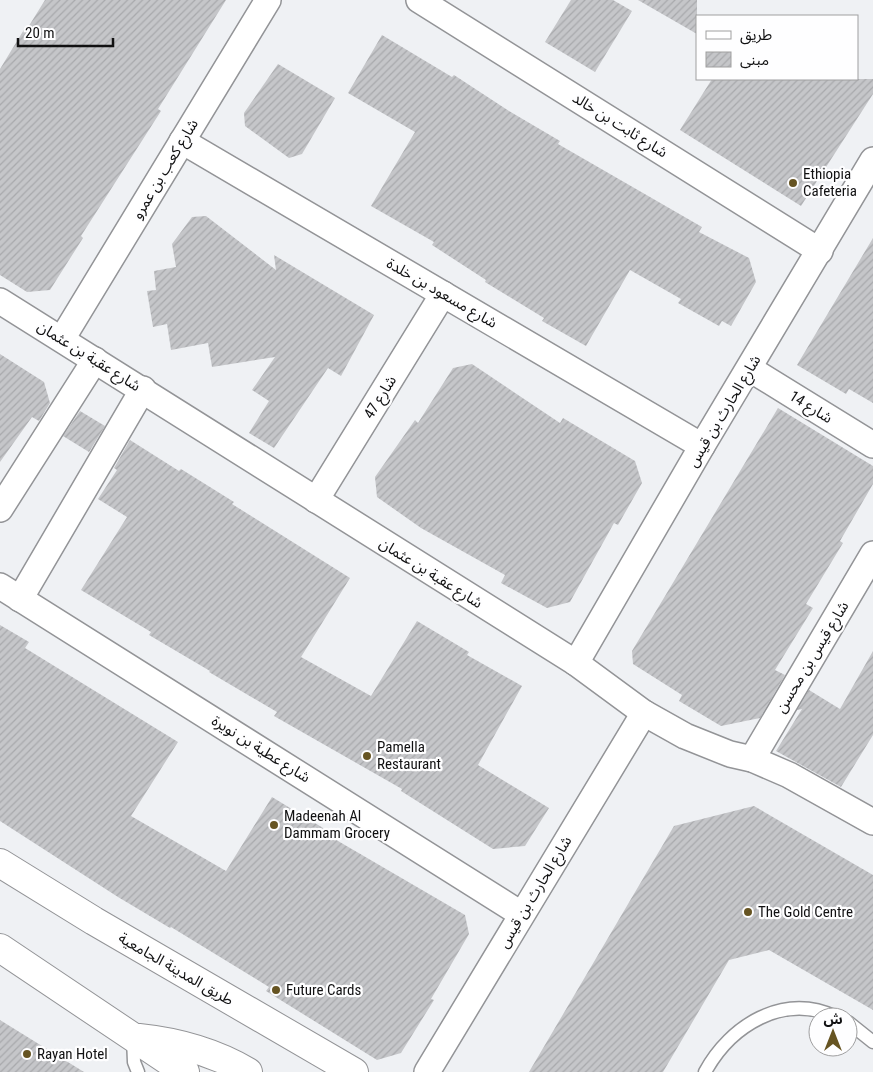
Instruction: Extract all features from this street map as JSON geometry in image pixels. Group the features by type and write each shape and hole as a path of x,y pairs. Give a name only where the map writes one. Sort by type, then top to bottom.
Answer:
{"main road":[{"name":"طريق المدينة الجامعية","path":"0,863 94,921 354,1072"},
{"path":"0,948 185,1072"},
{"path":"133,1038 185,1045 210,1053 248,1072"}],"street":[{"name":"شارع كعب بن عمرو","path":"62,339 268,0"},
{"name":"شارع ثابت بن خالد","path":"418,0 820,251"},
{"name":"شارع مسعود بن خلدة","path":"182,141 702,446"},
{"name":"شارع الحارث بن قيس","path":"576,663 702,446 750,369 873,160"},
{"name":"شارع 47","path":"316,500 443,294"},
{"name":"شارع عقبة بن عثمان","path":"0,301 576,663 644,713 707,746 752,759 789,775 873,822"},
{"path":"0,509 94,360"},
{"name":"شارع 14","path":"750,369 873,445"},
{"path":"10,592 142,389"},
{"name":"شارع قيس بن محسن","path":"752,759 873,554"},
{"name":"شارع عطية بن نويرة","path":"10,592 521,914"},
{"name":"شارع الحارث بن قيس","path":"427,1072 644,713"}],"lane":[{"path":"705,1072 719,1048 734,1033 764,1016 791,1010 808,1010"},
{"path":"858,1030 873,1042"},
{"path":"133,1038 134,1062 138,1072"}],"building":[{"path":"45,0 226,0 158,109 161,111 81,236 83,238 50,290 27,292 0,275 0,69"},
{"path":"571,0 613,0 632,11 595,72 545,42"},
{"path":"638,0 697,0 696,33"},
{"path":"382,35 452,77 454,75 560,141 558,144 702,227 699,232 749,258 756,282 731,326 722,321 719,326 678,303 681,299 630,270 586,346 542,321 544,318 485,282 486,280 432,245 434,242 371,206 415,132 348,93"},
{"path":"278,64 335,98 302,154 289,158 245,126 244,113"},
{"path":"873,79 873,94 801,206 680,130 711,80"},
{"path":"206,216 276,270 274,255 374,315 341,376 328,368 274,448 249,433 269,401 252,390 275,357 212,367 208,343 171,350 167,324 153,327 147,291 156,290 154,271 176,267 172,244 192,217"},
{"path":"873,238 873,403 849,389 846,394 797,365"},
{"path":"0,354 44,382 50,403 39,421 32,417 0,462"},
{"path":"472,364 560,423 563,418 635,461 642,483 618,525 614,523 570,602 547,608 501,583 505,575 421,528 377,497 375,477 415,420 418,423 453,368"},
{"path":"778,408 873,466 873,484 840,541 843,543 806,604 813,608 775,670 785,675 760,718 721,726 679,701 682,695 633,664 632,651"},
{"path":"80,411 105,426 89,452 63,436"},
{"path":"130,440 179,471 181,469 234,502 232,504 350,578 301,657 371,696 417,621 469,652 467,655 522,686 478,765 549,808 525,846 493,849 401,791 402,789 274,716 277,712 149,635 151,632 81,590 127,517 98,499 117,470 114,468"},
{"path":"0,625 29,642 25,648 178,742 131,816 226,871 272,797 328,831 326,834 465,915 469,934 431,999 434,1000 401,1053 377,1060 266,991 269,987 118,897 0,821"},
{"path":"873,651 873,735 841,787 776,751 802,709 797,710 809,690 840,709"},
{"name":"The Gold Centre","path":"754,806 873,875 873,1010 769,950 729,960 663,1072 529,1072 674,826"},
{"name":"Rayan Hotel","path":"0,1020 84,1072 0,1072"}],"place":[{"name":"Ethiopia Cafeteria","path":"793,183"},
{"name":"Pamella Restaurant","path":"367,756"},
{"name":"Madeenah Al Dammam Grocery","path":"274,825"},
{"name":"The Gold Centre","path":"748,912"},
{"name":"Future Cards","path":"276,990"},
{"name":"Rayan Hotel","path":"27,1054"}]}
